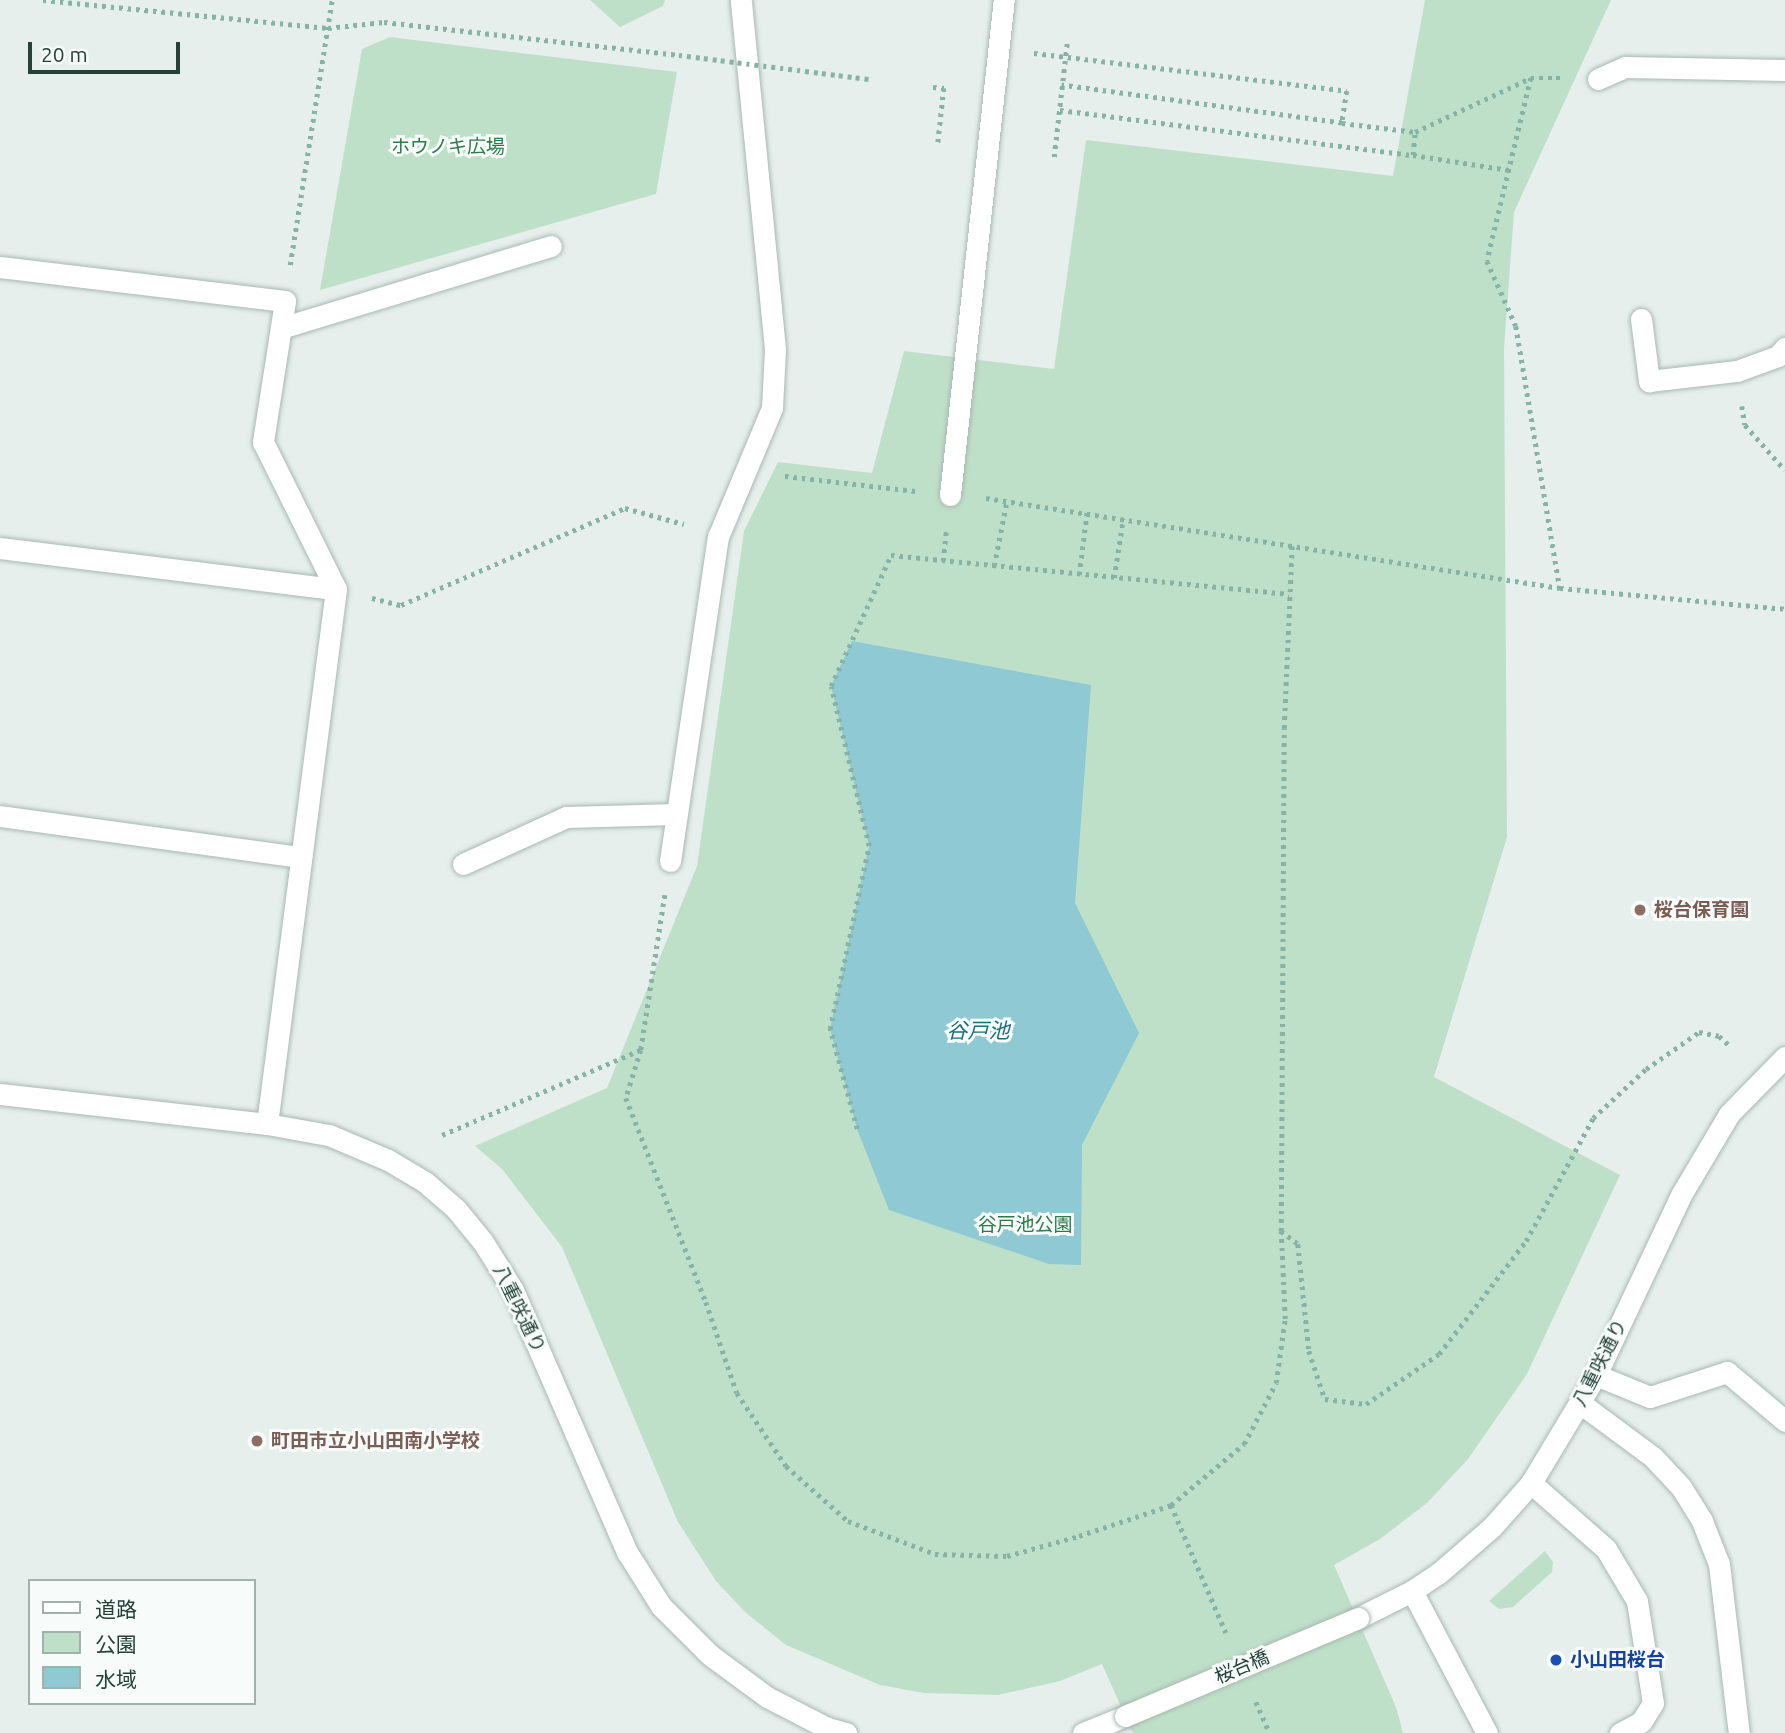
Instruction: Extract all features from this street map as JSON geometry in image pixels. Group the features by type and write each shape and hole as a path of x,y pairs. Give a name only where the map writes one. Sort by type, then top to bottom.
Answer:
{"street":[{"path":"670,861 718,537 772,408 775,349 741,0"},
{"path":"950,495 1004,0"},
{"path":"1598,79 1625,66 1785,71"},
{"path":"281,328 551,246"},
{"path":"0,267 285,301 263,442 337,589 267,1124"},
{"path":"1641,319 1649,381 1737,370 1777,356 1785,348"},
{"path":"0,548 337,589"},
{"path":"463,864 566,817 676,814"},
{"path":"0,816 301,858"},
{"name":"八重咲通り","path":"1358,1618 1412,1591 1468,1549 1531,1483 1596,1375 1688,1183 1730,1114 1785,1057"},
{"name":"八重咲通り","path":"0,1094 267,1124 329,1135 388,1160 425,1182 456,1209 483,1242 513,1290 627,1552 662,1606 710,1655 767,1697 827,1728 846,1733"},
{"path":"1596,1375 1650,1397 1727,1372 1785,1421"},
{"path":"1580,1403 1653,1457 1681,1487 1702,1521 1719,1564 1739,1733"},
{"path":"1531,1483 1606,1549 1637,1601 1653,1703 1642,1722 1620,1733"},
{"path":"1412,1591 1487,1733"},
{"name":"桜台橋","path":"1083,1733 1358,1618"}],"path":[{"path":"43,0 328,28 384,22 870,79"},
{"path":"285,301 332,0"},
{"path":"1054,157 1067,43"},
{"path":"999,48 1347,92 1342,123"},
{"path":"1062,85 1415,132 1531,78 1487,261 1516,326 1560,588"},
{"path":"933,87 944,88 938,143"},
{"path":"1059,110 1413,155 1509,170"},
{"path":"1413,155 1415,132"},
{"path":"1737,370 1745,425 1785,470"},
{"path":"746,472 1007,500 1560,588 1785,609"},
{"path":"994,566 1007,500"},
{"path":"337,589 401,604 625,508 718,537"},
{"path":"1079,575 1087,512"},
{"path":"1114,578 1123,519"},
{"path":"670,861 641,1050 626,1098 706,1302 737,1393 786,1466 848,1521 935,1554 1007,1556 1079,1536 1171,1505 1244,1444 1276,1383 1285,1319 1281,1231 1284,728 1292,546"},
{"path":"857,1129 830,1029 869,846 831,686 891,555 1289,594"},
{"path":"1281,1231 1298,1244 1309,1351 1325,1399 1366,1404 1439,1354 1526,1241 1592,1118 1646,1069 1699,1032 1719,1036 1729,1045"},
{"path":"442,1135 641,1050"},
{"path":"1171,1505 1231,1644"},
{"path":"1253,1695 1270,1733"}],"green space":[{"path":"590,0 665,0 663,6 620,27"},
{"name":"谷戸池公園","path":"1425,0 1611,0 1514,212 1504,348 1507,837 1434,1077 1620,1175 1527,1374 1468,1459 1427,1503 1380,1539 1334,1565 1396,1707 1403,1733 1133,1733 1102,1664 1060,1681 998,1695 924,1693 880,1685 786,1645 745,1612 716,1581 678,1522 562,1247 502,1169 475,1146 607,1088 697,866 744,531 778,462 872,473 904,351 1054,369 1086,140 1393,176"},
{"name":"ホウノキ広場","path":"390,37 677,72 656,194 320,290 362,49"},
{"path":"1545,1551 1553,1562 1552,1572 1513,1607 1499,1609 1489,1601"}],"water":[{"name":"谷戸池","path":"852,641 1091,685 1075,903 1139,1033 1082,1145 1081,1265 1049,1264 889,1210 857,1129 830,1029 869,846 831,686"}],"place":[{"name":"桜台保育園","path":"1640,910"},
{"name":"町田市立小山田南小学校","path":"257,1441"},
{"name":"小山田桜台","path":"1556,1660"}]}
